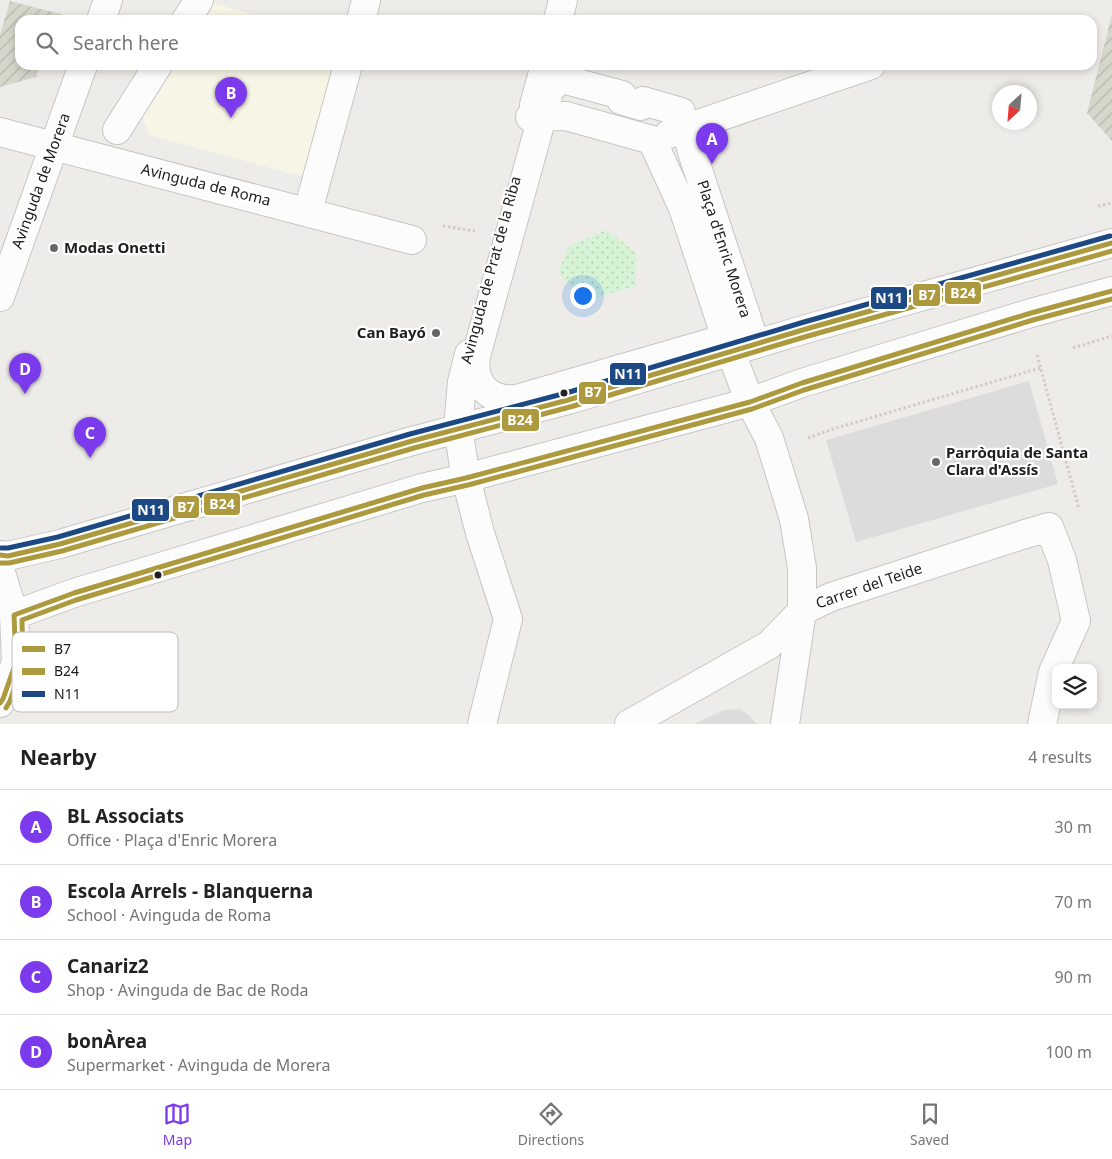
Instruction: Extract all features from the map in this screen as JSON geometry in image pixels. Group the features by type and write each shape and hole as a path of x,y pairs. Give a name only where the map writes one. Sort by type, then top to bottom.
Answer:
{"street":[{"path":"102,15 108,0"},
{"path":"189,15 199,0"},
{"path":"362,15 366,0"},
{"path":"560,15 564,0"},
{"name":"Avinguda de Morera","path":"0,297 82,70"},
{"path":"116,130 155,70"},
{"path":"308,211 347,70"},
{"name":"Avinguda de Prat de la Riba","path":"482,724 508,620 480,533 466,478 458,428 462,382 536,117 544,70"},
{"path":"536,117 566,116 652,140 856,70"},
{"name":"Plaça d'Enric Morera","path":"562,79 622,95 621,100 641,106 643,101 681,112 751,330 728,346 518,399 499,398 484,390 475,374 476,356 536,117 550,88 562,79"},
{"name":"Avinguda de Roma","path":"0,132 308,211 412,240"},
{"name":"Plaça d'Enric Morera","path":"652,140 683,208 728,346"},
{"path":"0,555 8,556 60,544 458,428 568,400 728,346 806,329 1100,247"},
{"path":"14,615 74,593 422,488 750,402 802,383 964,333 1104,293"},
{"path":"728,346 750,402 769,438 794,519 802,568 802,611 785,724"},
{"name":"Carrer del Teide","path":"629,724 769,644 802,611 831,598 1022,535 1049,528 1062,560 1076,621 1054,672 1042,724"},
{"path":"0,569 14,615 15,632"},
{"path":"0,703 12,673"}],"path":[{"path":"1098,206 1112,203"},
{"path":"441,226 475,231"},
{"path":"1073,348 1112,336"},
{"path":"1037,355 1081,515"},
{"path":"808,438 1040,368"}],"shaded area":[{"path":"10,1 61,14 15,15 15,70 38,70 36,77 0,87 0,35"},
{"path":"213,3 255,15 205,15"},
{"path":"1112,14 1112,141 1087,113"},
{"path":"167,70 333,70 304,177 149,135 140,108"},
{"name":"Parròquia de Santa Clara d'Assís","path":"1029,381 1058,484 856,542 826,440"},
{"path":"739,709 749,715 757,724 694,724 724,710"}],"green space":[{"path":"606,230 636,252 636,286 584,301 558,272 569,246"}],"transit line":[{"name":"N11","path":"1,548 58,537 410,434 566,393 804,322 1110,236"},
{"name":"B7","path":"0,555 8,556 60,544 412,441 568,400 806,329 1112,243"},
{"name":"B24","path":"0,563 9,563 62,551 414,448 570,407 808,336 1112,251"},
{"name":"B7","path":"15,632 14,615 74,593 422,488 750,402 802,383 1031,313 1112,291"},
{"name":"B24","path":"22,632 22,620 76,600 424,495 752,409 804,390 1033,320 1112,299"},
{"name":"B7","path":"0,703 12,673"},
{"name":"B24","path":"6,708 12,695"}],"place":[{"name":"Escola Arrels - Blanquerna","path":"231,118"},
{"name":"BL Associats","path":"712,164"},
{"name":"Modas Onetti","path":"54,248"},
{"name":"Can Bayó","path":"436,333"},
{"name":"bonÀrea","path":"25,394"},
{"name":"Canariz2","path":"90,458"},
{"name":"Parròquia de Santa Clara d'Assís","path":"936,462"}]}
